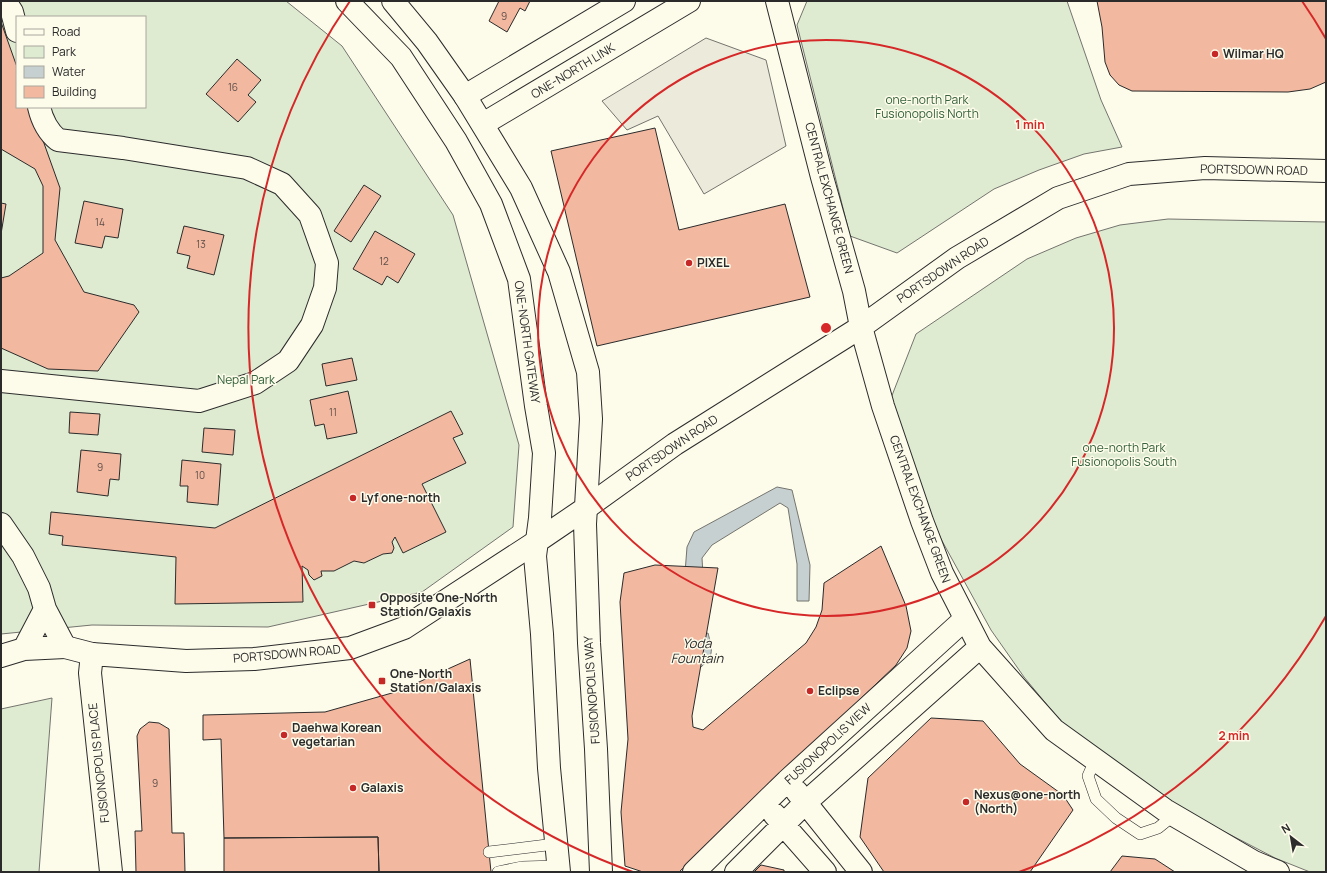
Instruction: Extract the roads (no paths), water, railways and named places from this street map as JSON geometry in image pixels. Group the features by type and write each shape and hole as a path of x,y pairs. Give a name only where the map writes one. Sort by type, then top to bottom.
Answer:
{"street":[{"path":"5,1 12,12 16,27"},
{"name":"ONE-NORTH GATEWAY","path":"347,1 401,57 456,141 491,204 519,279 544,454 540,518 536,542"},
{"path":"393,1 427,42 484,124 521,188 559,272 588,372 590,419 586,508"},
{"path":"438,112 624,1"},
{"name":"ONE-NORTH LINK","path":"456,141 689,1"},
{"name":"CENTRAL EXCHANGE GREEN","path":"777,1 822,177 854,291 860,327 883,406 922,522 942,573 980,647 1054,730 1138,792 1252,867 1278,872"},
{"path":"1,381 199,401 255,383 288,361 312,325 325,288 327,263 310,215 282,184 247,168 123,148 58,140 50,133 42,120 39,108"},
{"name":"PORTSDOWN ROAD","path":"1,656 24,649 65,647 92,654 186,661 254,659 350,648 404,628 586,508 674,444 860,327 957,258 1058,198 1129,174 1205,168 1326,171"},
{"name":"FUSIONOPOLIS WAY","path":"586,508 588,644 596,749 601,872"},
{"path":"1,524 11,536 29,567 45,609 65,647"},
{"path":"536,542 535,556 542,634 549,768 555,844 559,869"},
{"path":"24,649 45,609"},
{"name":"FUSIONOPOLIS VIEW","path":"694,872 814,756 965,619"},
{"path":"736,872 806,802 980,647"},
{"name":"FUSIONOPOLIS PLACE","path":"92,654 90,673 111,872"},
{"path":"788,781 861,872"},
{"path":"763,804 784,823 825,872"}],"lane":[{"path":"723,844 726,831 802,758 814,756"},
{"path":"1095,760 1088,776 1090,783 1096,799 1116,818 1140,834 1158,828 1174,815"},
{"path":"489,852 555,844"},
{"path":"498,872 522,867 559,869"}],"water":[{"path":"777,487 792,490 810,565 809,601 797,601 797,564 788,508 780,503 712,545 702,558 706,627 684,586 687,547 694,532"},
{"name":"Yoda Fountain","path":"708,633 711,648 709,659 701,667 691,665 684,640"}],"place":[{"name":"Wilmar HQ","path":"1215,54"},
{"name":"PIXEL","path":"689,263"},
{"name":"Lyf one-north","path":"353,498"},
{"name":"Opposite One-North Station/Galaxis","path":"372,605"},
{"name":"One-North Station/Galaxis","path":"382,681"},
{"name":"Eclipse","path":"810,691"},
{"name":"Daehwa Korean vegetarian","path":"284,735"},
{"name":"Galaxis","path":"353,788"},
{"name":"Nexus@one-north (North)","path":"966,802"}],"park label":[{"name":"one-north Park Fusionopolis North","path":"927,107"},
{"name":"Nepal Park","path":"246,380"},
{"name":"one-north Park Fusionopolis South","path":"1124,455"}]}
